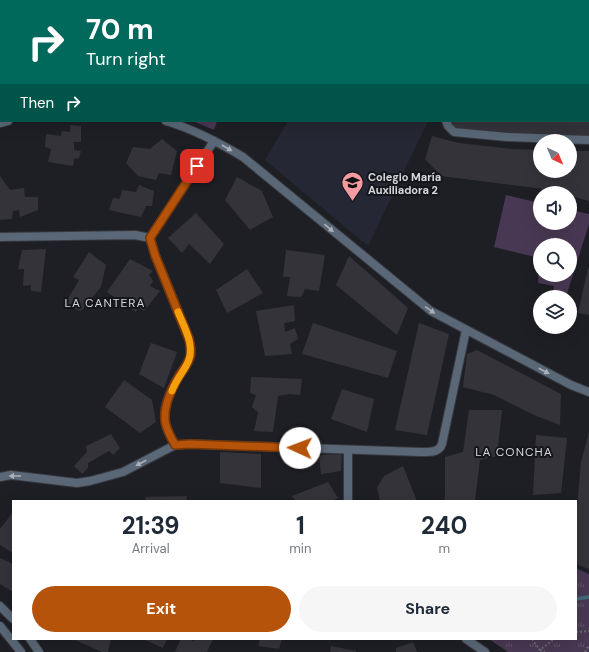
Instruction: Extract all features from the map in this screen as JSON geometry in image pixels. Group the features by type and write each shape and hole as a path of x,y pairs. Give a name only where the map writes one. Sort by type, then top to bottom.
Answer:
{"street":[{"path":"169,122 191,129 230,149 254,166 431,311 571,385 589,392"},
{"path":"446,122 454,132 507,137 589,140"},
{"path":"175,445 165,420 165,407 174,385 187,365 191,348 189,339 155,255 150,238 214,141"},
{"path":"0,237 135,235 150,238"},
{"path":"0,477 11,475 77,483 90,481 123,472 175,445 190,444 348,450 434,451 441,448 466,330"},
{"path":"348,450 348,500"},
{"path":"0,606 12,618"},
{"path":"0,626 21,652"},
{"path":"31,640 39,652"},
{"path":"467,640 485,652"}],"path":[{"path":"577,632 589,631"},
{"path":"533,640 540,650 545,652"},
{"path":"540,650 553,640"},
{"path":"585,652 589,645"}],"shaded area":[{"name":"Colegio María Auxiliadora 2","path":"287,122 428,122 368,246 265,160"}],"green space":[{"path":"195,122 217,122 214,130"},
{"path":"506,195 533,201 533,230 577,230 577,211 589,214 589,224 577,262 577,238 533,238 533,257 494,247"},
{"path":"571,282 568,290 553,290 554,286 538,283"},
{"path":"577,568 589,574 589,652 508,652 490,640 577,640"}],"building":[{"path":"451,122 589,122 589,136 577,135 577,134 519,133 457,128"},
{"path":"70,125 81,126 81,142 74,142 74,150 81,151 79,158 74,159 73,166 48,162 51,149 45,147 46,134 61,136 62,131 70,132"},
{"path":"432,136 459,143 533,150 533,178 577,178 577,151 589,151 589,201 577,198 577,186 533,186 533,188 441,176 425,159"},
{"path":"162,139 177,151 171,175 159,173 156,180 138,176 126,163 133,147 150,149"},
{"path":"0,176 10,190 24,188 25,197 38,197 38,210 20,217 19,210 13,211 12,219 0,220"},
{"path":"237,177 262,191 273,217 250,230 225,200"},
{"path":"139,185 154,191 152,206 146,206 141,217 109,210 113,198 120,199 122,190 136,192"},
{"path":"196,213 224,244 210,264 189,244 182,253 168,238"},
{"path":"46,249 41,292 31,291 31,285 23,286 24,269 18,269 22,250"},
{"path":"286,250 325,255 319,291 305,289 301,297 287,296 290,277 283,277"},
{"path":"89,252 106,265 101,287 81,311 64,306 79,280 73,277"},
{"path":"349,256 408,308 397,335 336,285"},
{"path":"130,259 153,271 149,275 153,281 150,286 160,291 144,311 138,307 136,312 107,292"},
{"path":"589,268 589,315 578,313"},
{"path":"247,269 263,293 227,313 216,290"},
{"path":"294,305 295,321 284,323 285,332 295,328 298,339 290,344 292,354 265,356 256,311"},
{"path":"313,323 397,351 388,378 302,354"},
{"path":"419,323 449,334 427,435 395,430"},
{"path":"151,343 177,352 164,388 139,374"},
{"path":"477,350 561,394 560,425 534,415 494,395 463,387 467,354"},
{"path":"251,377 302,379 300,395 289,394 278,396 273,432 254,431 258,412 252,407 256,395 250,393"},
{"path":"124,380 152,400 156,422 140,433 105,407"},
{"path":"342,389 374,399 367,432 331,419"},
{"path":"469,410 502,410 497,456 480,460 475,500 445,500 445,457 463,452"},
{"path":"589,432 589,569 577,564 577,506 581,462"},
{"path":"111,434 120,448 113,455 109,451 88,463 88,468 82,474 74,466 87,452 86,446"},
{"path":"536,435 567,438 561,493 533,495"},
{"path":"220,452 261,454 261,488 220,483"},
{"path":"342,454 341,471 321,474 319,455"},
{"path":"403,466 417,500 380,500 377,488 384,476"},
{"path":"328,482 338,498 334,500 295,500 292,496"},
{"path":"187,496 186,500 146,500 145,497"},
{"path":"12,513 12,552 0,545 0,529"},
{"path":"0,558 12,564 12,591 0,584"},
{"path":"75,640 111,640 108,652 102,652"},
{"path":"145,640 167,640 163,648"},
{"path":"181,640 191,640 194,642 195,640 213,640 207,652 175,652"},
{"path":"260,640 282,640 279,649 258,646"},
{"path":"413,642 417,652 396,652 396,648"},
{"path":"331,646 356,651 356,652 330,652"}],"waterway":[{"path":"577,599 589,597"}],"slow traffic":[{"path":"172,391 174,385 187,365 191,348 178,312"}],"place":[{"name":"Colegio María Auxiliadora 2","path":"352,202"}],"district":[{"name":"LA CANTERA","path":"105,303"},
{"name":"LA CONCHA","path":"514,452"}],"route":[{"path":"197,166 150,238 155,255 189,339 191,348 187,365 174,385 165,407 165,420 169,433 175,445 190,444 300,448"}]}
